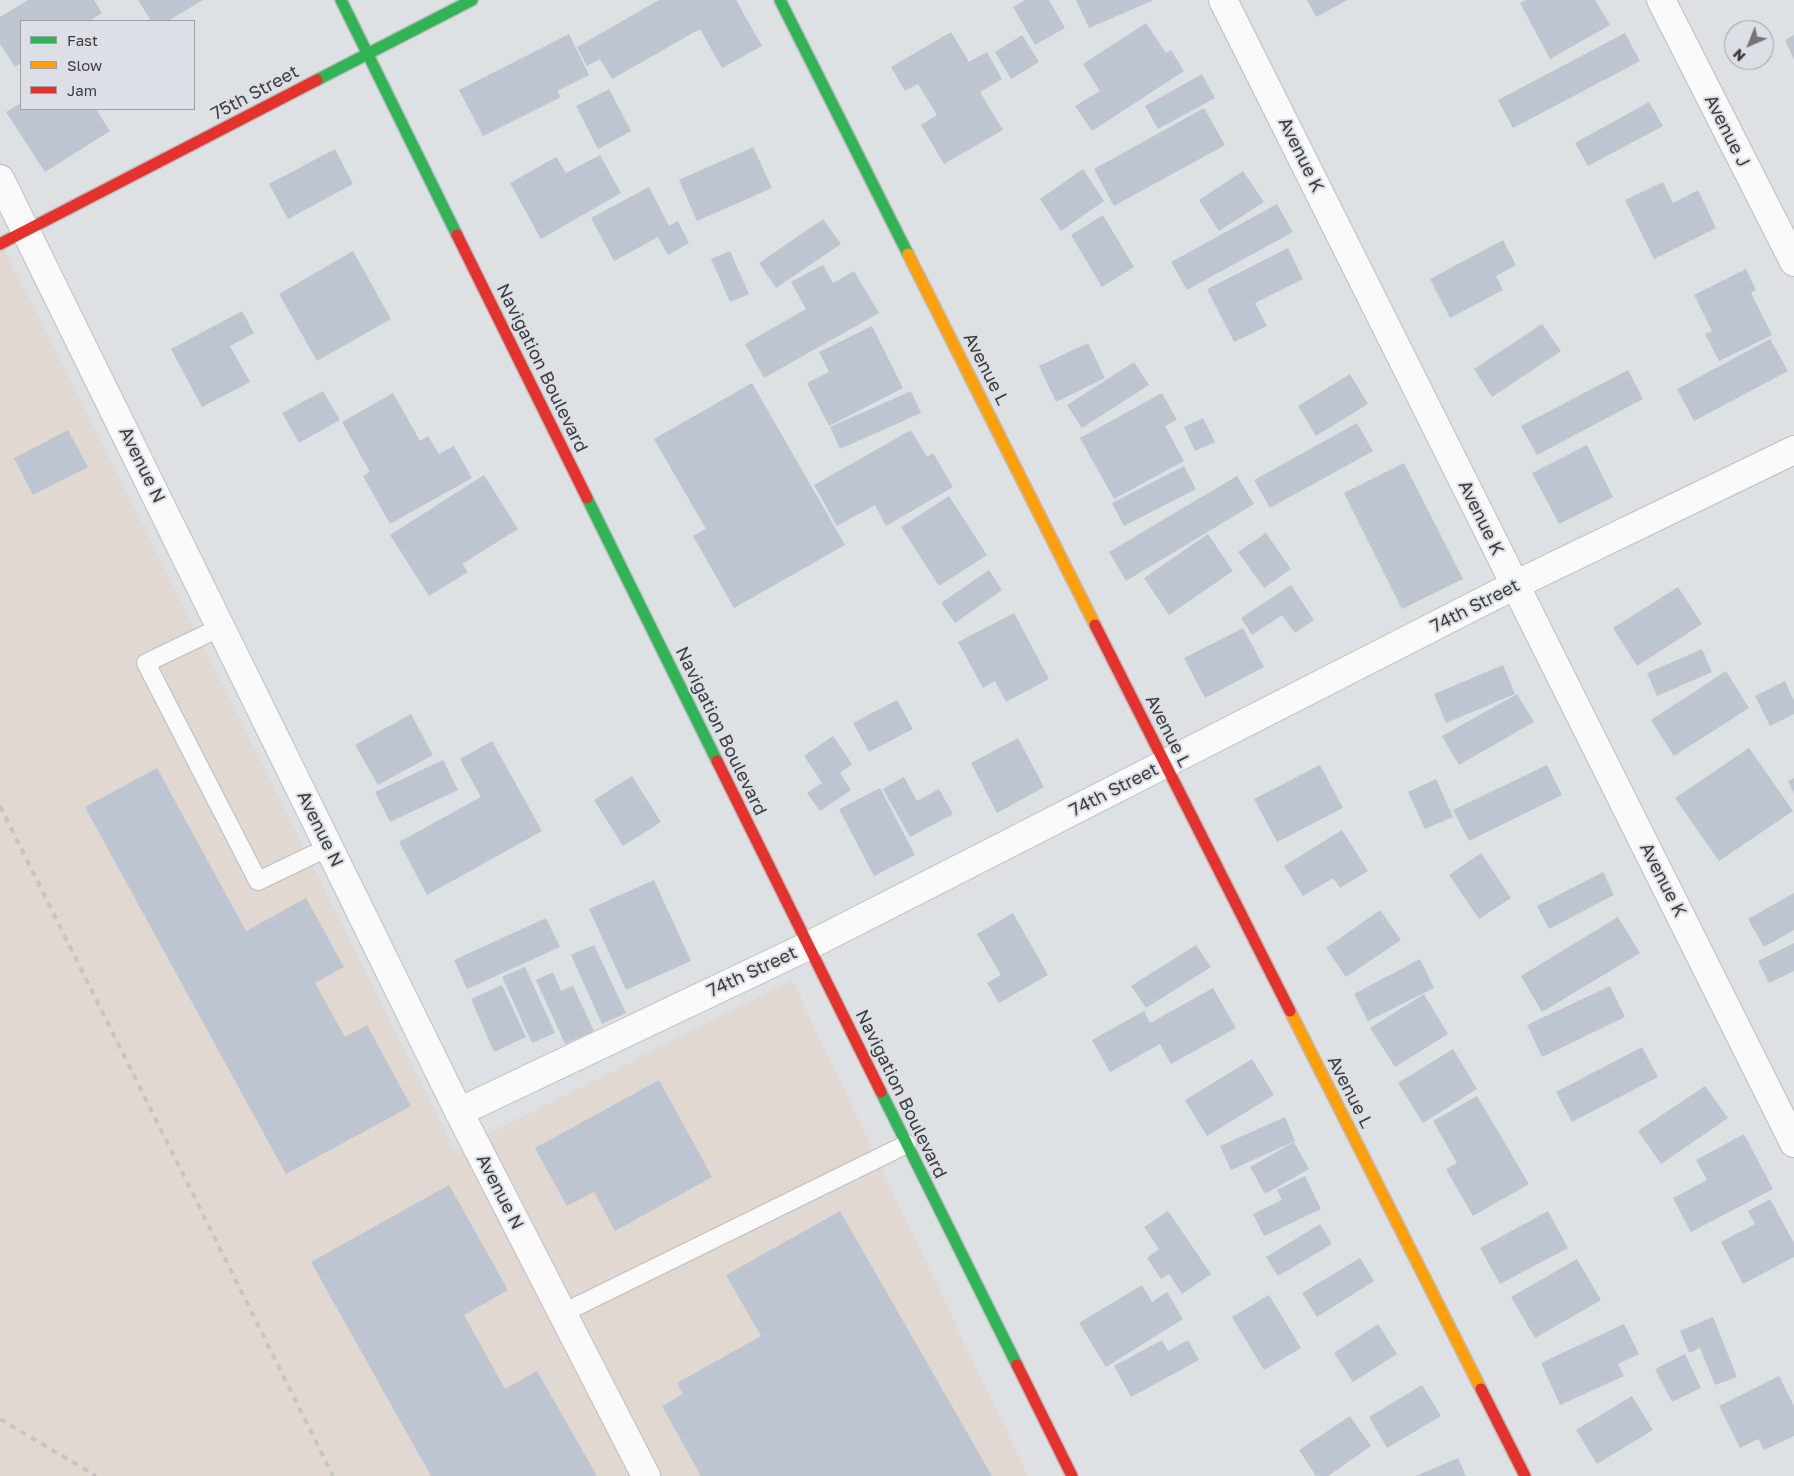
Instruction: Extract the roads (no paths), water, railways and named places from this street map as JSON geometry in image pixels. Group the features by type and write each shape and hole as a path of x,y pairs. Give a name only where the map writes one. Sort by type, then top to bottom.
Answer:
{"street":[{"name":"Navigation Boulevard","path":"340,0 1072,1476"},
{"name":"75th Street","path":"0,244 27,232 472,0"},
{"name":"Avenue L","path":"780,0 1525,1476"},
{"name":"Avenue K","path":"1223,0 1794,1143"},
{"name":"Avenue J","path":"1661,0 1794,262"},
{"name":"Avenue N","path":"0,179 459,1112 646,1476"},
{"name":"74th Street","path":"459,1112 808,946 1515,585 1794,450"}],"lane":[{"path":"221,627 146,663 258,881 329,847"},
{"path":"563,1313 906,1144"}],"railway":[{"path":"0,806 333,1476"},
{"path":"0,1419 96,1476"}]}
